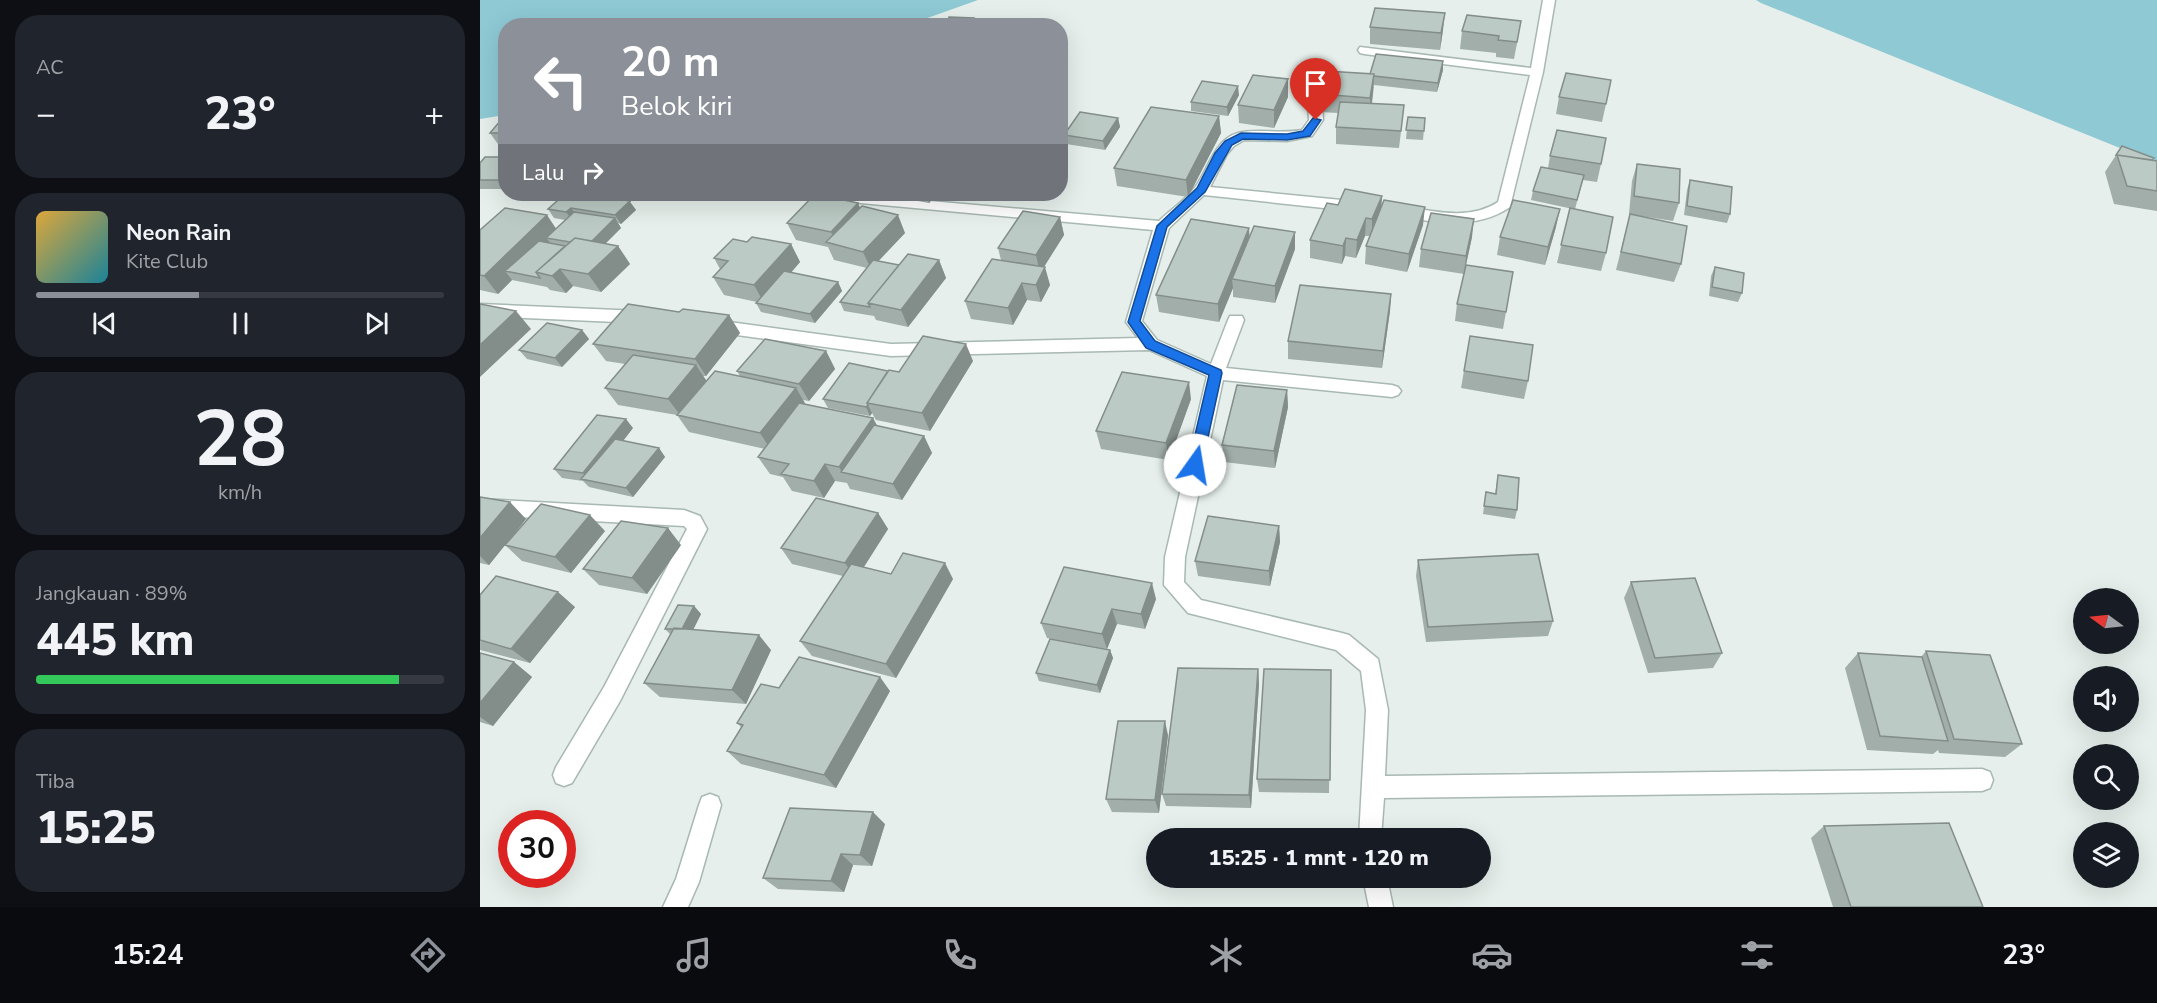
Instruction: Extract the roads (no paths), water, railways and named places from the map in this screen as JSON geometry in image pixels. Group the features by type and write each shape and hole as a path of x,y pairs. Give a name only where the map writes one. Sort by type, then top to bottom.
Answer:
{"street":[{"path":"1390,210 1482,217 1496,212 1505,204 1537,72 1549,0"},
{"path":"1364,50 1537,72"},
{"path":"1151,345 1134,322 1162,226 1201,190 1229,143 1241,136 1287,137 1307,133 1316,120 1315,100"},
{"path":"1201,190 1366,207"},
{"path":"911,201 1162,226"},
{"path":"480,310 656,318"},
{"path":"1236,320 1216,373 1175,557 1174,585 1195,607 1342,642 1371,666 1377,710 1370,828"},
{"path":"703,325 891,350 1151,345 1216,373 1392,391"},
{"path":"480,507 684,518 693,521 697,529 612,694 564,775"},
{"path":"1372,786 1982,780"},
{"path":"675,907 687,882 710,805"},
{"path":"1377,888 1381,907"}],"water":[{"path":"480,0 978,0 927,18 498,18 498,116 480,119"},
{"path":"1756,0 2157,0 2157,163 1761,3"}]}
